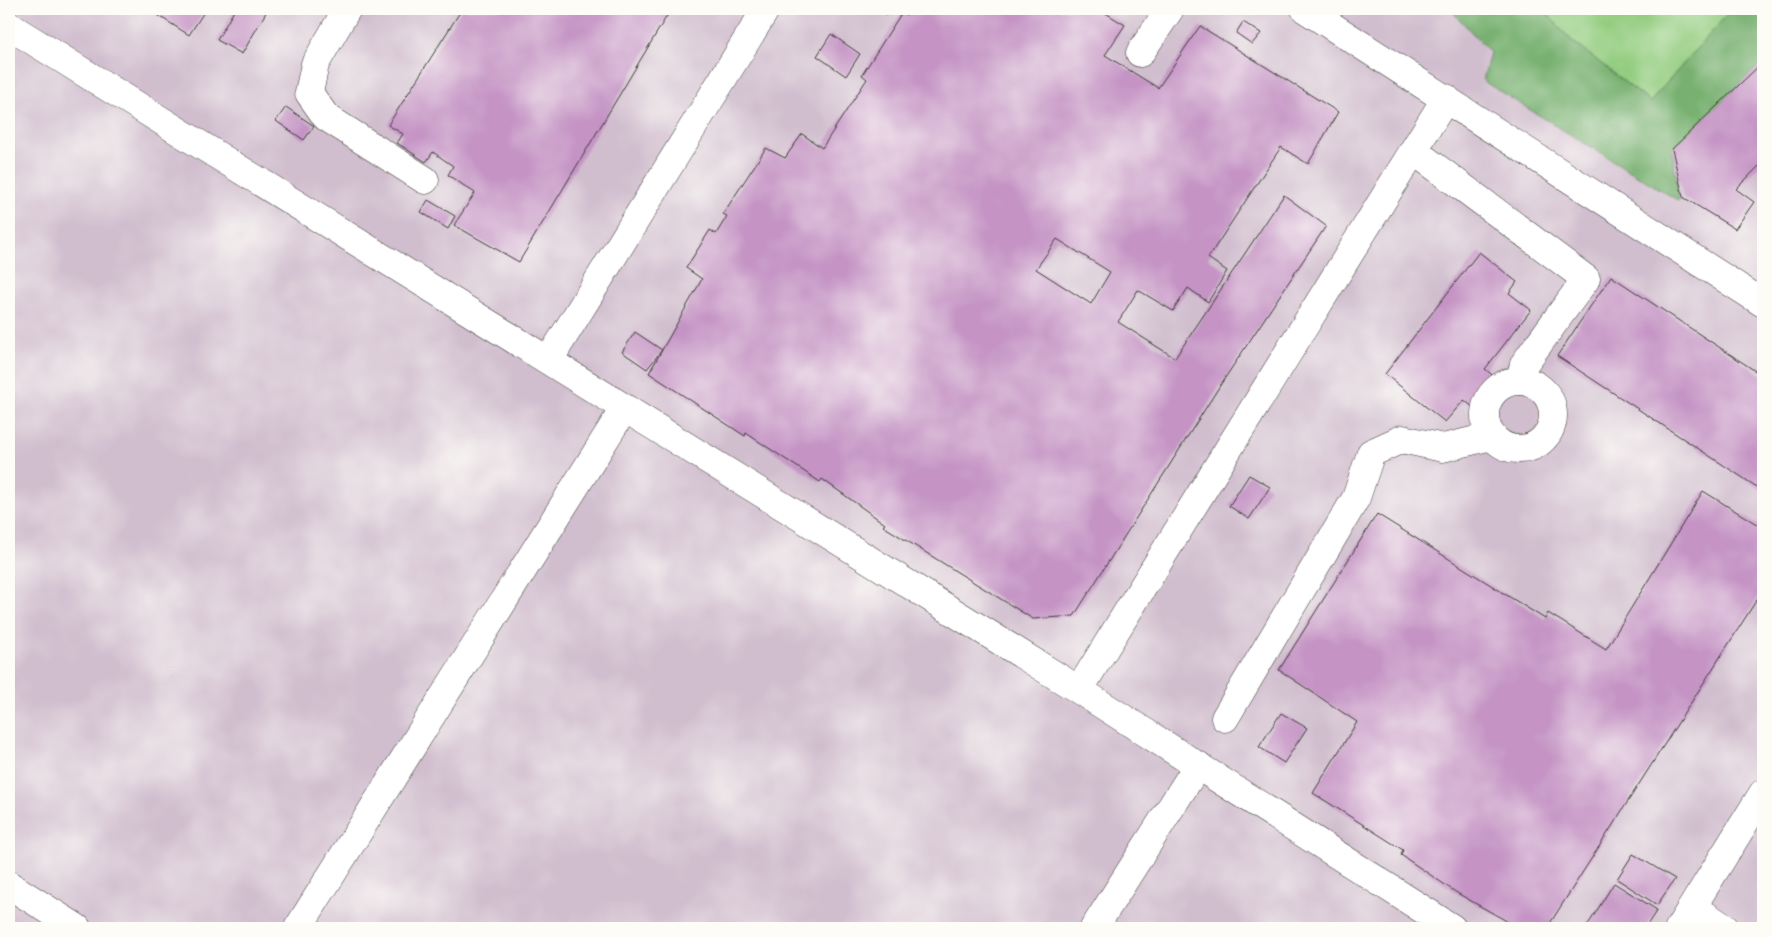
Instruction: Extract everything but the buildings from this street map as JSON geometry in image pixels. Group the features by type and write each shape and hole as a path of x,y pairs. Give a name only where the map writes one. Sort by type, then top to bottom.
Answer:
{"street":[{"path":"347,9 316,64 309,93 326,117 425,180"},
{"path":"549,360 766,9"},
{"path":"1140,53 1170,9"},
{"path":"1305,9 1763,303"},
{"path":"9,26 1079,690 1452,928"},
{"path":"1079,690 1446,98"},
{"path":"1414,151 1586,280 1524,364 1520,381"},
{"path":"1520,381 1542,388 1549,397 1554,419 1550,430 1543,439 1534,446 1523,449 1501,444 1492,436 1485,416 1491,395 1499,387 1509,382 1520,381"},
{"path":"298,928 624,409"},
{"path":"1225,718 1356,498 1371,453 1402,439 1444,448 1492,436"},
{"path":"1094,928 1198,765"},
{"path":"1725,928 1686,918 1763,793"},
{"path":"9,885 77,928"}],"shaded area":[{"path":"9,9 1763,9 1763,928 9,928"}],"green space":[{"path":"1450,9 1543,9 1571,40 1650,102 1732,9 1763,9 1763,62 1672,149 1679,201 1483,81 1490,52"},
{"path":"1543,9 1732,9 1650,102 1571,40"}]}
